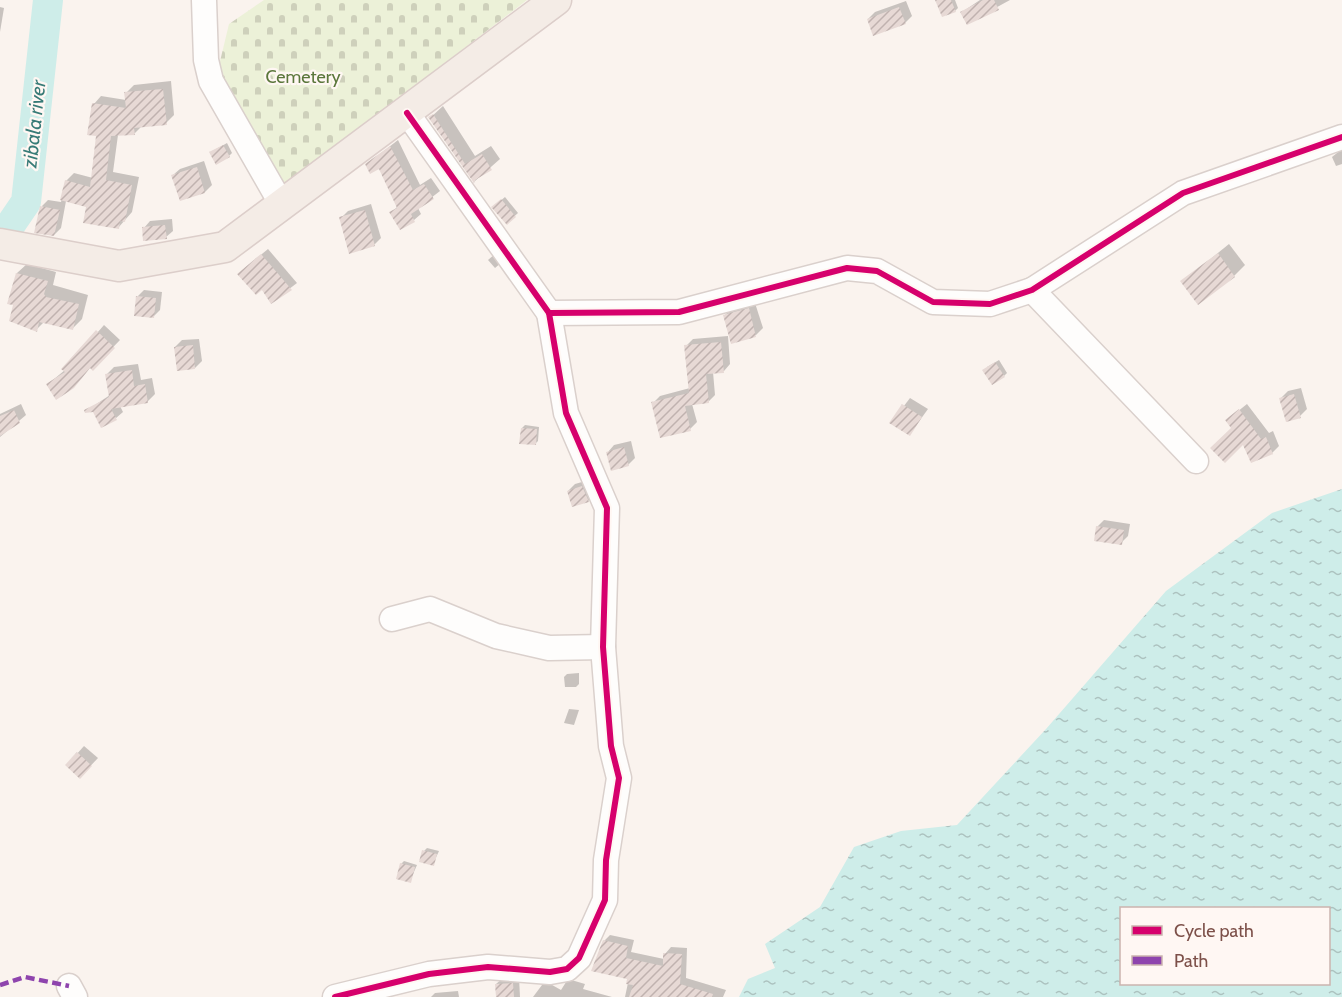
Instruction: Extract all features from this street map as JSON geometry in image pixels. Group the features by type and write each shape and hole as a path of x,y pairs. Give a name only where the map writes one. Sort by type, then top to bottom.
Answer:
{"main road":[{"path":"0,244 119,266 225,248 556,0"}],"street":[{"path":"204,0 206,60 211,81 282,206"},
{"path":"335,997 429,974 476,968 549,972 567,969 579,958 604,900 606,860 619,778 611,747 603,647 607,507 566,413 549,313 407,113"},
{"path":"549,313 679,312 847,268 877,272 933,302 990,304 1032,290 1183,193 1342,137"},
{"path":"1032,290 1196,460"},
{"path":"392,619 430,609 496,636 549,648 603,647"}],"green space":[{"name":"Cemetery","path":"264,0 527,0 279,191 216,78 229,24"}],"water":[{"path":"1342,489 1342,997 739,997 748,979 775,968 765,944 820,907 854,847 901,831 957,825 1046,729 1166,591 1272,513"}],"building":[{"path":"935,0 951,0 956,12 942,17"},
{"path":"983,0 994,0 999,10 967,25 960,12"},
{"path":"899,7 906,24 873,36 867,19"},
{"path":"163,89 167,125 134,128 135,135 111,136 106,180 132,185 125,222 120,221 119,229 83,223 86,207 60,200 65,180 90,187 96,136 87,135 92,103 126,108 124,92"},
{"path":"433,114 465,164 482,154 492,170 475,180 474,183 428,117"},
{"path":"223,145 230,157 216,165 209,152"},
{"path":"390,146 413,190 424,184 434,199 411,214 415,222 400,230 389,212 397,208 379,169 370,174 365,164"},
{"path":"197,167 205,193 180,201 171,175"},
{"path":"501,199 516,217 507,225 491,207"},
{"path":"40,206 60,210 54,236 34,233"},
{"path":"365,210 375,246 349,254 339,217"},
{"path":"165,225 167,239 143,241 142,227"},
{"path":"1218,253 1235,277 1198,305 1180,281"},
{"path":"261,254 292,290 271,304 262,290 256,295 237,274"},
{"path":"16,273 48,281 44,294 46,297 79,304 73,330 39,322 37,332 9,321 13,305 7,304"},
{"path":"136,296 156,298 154,318 134,316"},
{"path":"749,308 756,337 731,344 723,315"},
{"path":"96,330 115,348 93,371 90,368 74,388 56,400 46,384 65,372 61,369"},
{"path":"721,342 724,373 706,374 709,403 685,406 691,431 660,438 651,402 689,393 684,345"},
{"path":"193,345 195,369 177,371 174,347"},
{"path":"995,362 1005,377 992,385 982,370"},
{"path":"132,370 134,386 145,384 148,403 111,409 117,420 101,428 93,412 85,413 84,410 109,397 105,374"},
{"path":"1294,394 1301,418 1286,422 1279,398"},
{"path":"902,404 922,417 910,436 889,423"},
{"path":"1239,409 1261,439 1266,437 1273,454 1251,463 1243,445 1225,463 1210,448 1231,428 1225,420"},
{"path":"14,410 20,423 0,436 0,416"},
{"path":"521,428 537,429 536,445 519,444"},
{"path":"624,447 629,466 611,471 606,452"},
{"path":"582,486 589,502 572,507 567,491"},
{"path":"1096,526 1124,530 1122,545 1094,541"},
{"path":"77,752 92,766 80,779 65,765"},
{"path":"422,850 437,854 434,866 419,862"},
{"path":"400,863 415,867 411,883 396,879"},
{"path":"603,940 628,946 626,958 663,966 663,953 682,954 680,984 713,994 712,997 629,997 633,985 626,984 627,979 591,971"},
{"path":"513,983 514,997 496,997 495,984"}],"waterway":[{"name":"zibala river","path":"0,240 26,202 48,0"}],"marked path":[{"path":"0,985 25,977 69,986"}],"cycle path":[{"path":"407,113 549,313 679,312 847,268 877,271 933,302 990,304 1032,290 1183,193 1342,137"},
{"path":"335,997 429,974 488,967 550,972 567,969 579,958 605,900 606,860 619,778 611,746 603,647 607,508 566,413 549,313"}]}
